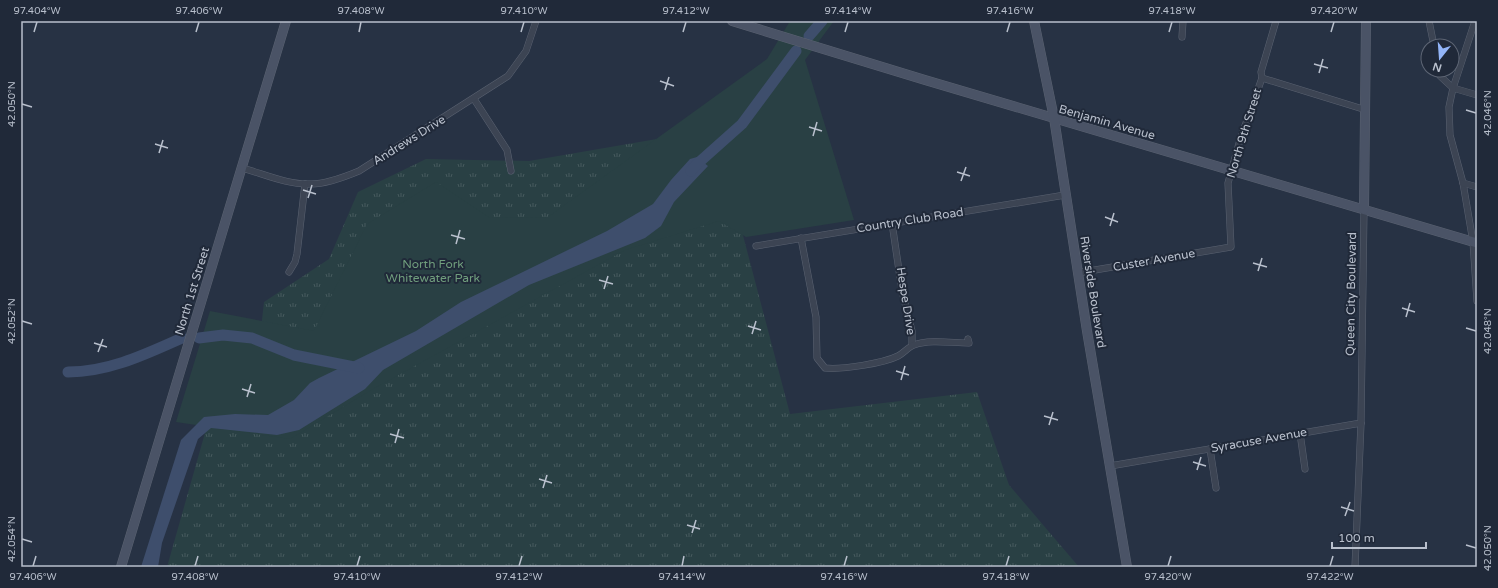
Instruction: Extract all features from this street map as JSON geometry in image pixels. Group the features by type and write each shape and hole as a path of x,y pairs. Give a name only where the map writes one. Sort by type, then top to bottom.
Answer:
{"main road":[{"name":"North 1st Street","path":"121,567 286,21"},
{"name":"Benjamin Avenue","path":"732,21 1232,171 1475,242"},
{"name":"Riverside Boulevard","path":"1034,21 1054,118 1077,273 1126,567"},
{"name":"Queen City Boulevard","path":"1364,209 1366,21"}],"street":[{"name":"Andrews Drive","path":"242,168 290,182 305,184 313,184 342,178 359,171 508,76 526,51 536,21"},
{"path":"1182,37 1183,21"},
{"name":"North 9th Street","path":"1231,247 1228,183 1262,78 1261,72 1276,21"},
{"path":"1429,21 1432,38"},
{"path":"1475,21 1453,88 1449,107 1450,135 1463,183 1475,242 1477,301"},
{"path":"1262,78 1366,110"},
{"path":"1442,78 1453,88 1477,94"},
{"path":"474,99 507,150 512,171"},
{"path":"1463,183 1477,187"},
{"path":"288,272 295,262 297,254 305,184"},
{"name":"Country Club Road","path":"756,246 1065,195"},
{"name":"Queen City Boulevard","path":"1355,567 1361,423 1364,209"},
{"name":"Hespe Drive","path":"801,238 816,317 817,358 823,366 837,370 853,368 898,356 912,345 912,330 902,291 892,223"},
{"name":"Custer Avenue","path":"1077,273 1231,247"},
{"path":"912,345 925,342 969,343 968,339"},
{"name":"Syracuse Avenue","path":"1110,466 1361,423"},
{"path":"1300,433 1305,469"},
{"path":"1210,449 1216,488"}],"green space":[{"name":"North Fork Whitewater Park","path":"790,21 834,21 805,60 854,220 746,237 719,221 625,250 373,389 290,439 176,422 210,311 314,331 367,224 436,182 490,218 548,217 767,59"},
{"path":"715,129 790,414 977,392 1009,485 1079,567 167,567 218,387 254,392 264,302 329,259 358,192 426,159 529,161"}],"water":[{"path":"697,157 708,166 674,202 661,226 645,238 529,285 383,370 365,389 299,430 277,435 211,428 198,439 162,543 158,567 141,567 181,440 204,417 235,414 268,415 294,400 310,383 319,378 416,331 461,302 607,231 653,204 671,180 690,159"}],"waterway":[{"path":"809,36 822,21"},
{"path":"691,171 742,124 796,51"},
{"path":"199,338 223,335 252,338 294,355 359,368"},
{"path":"68,372 98,369 127,361 182,338"}]}
